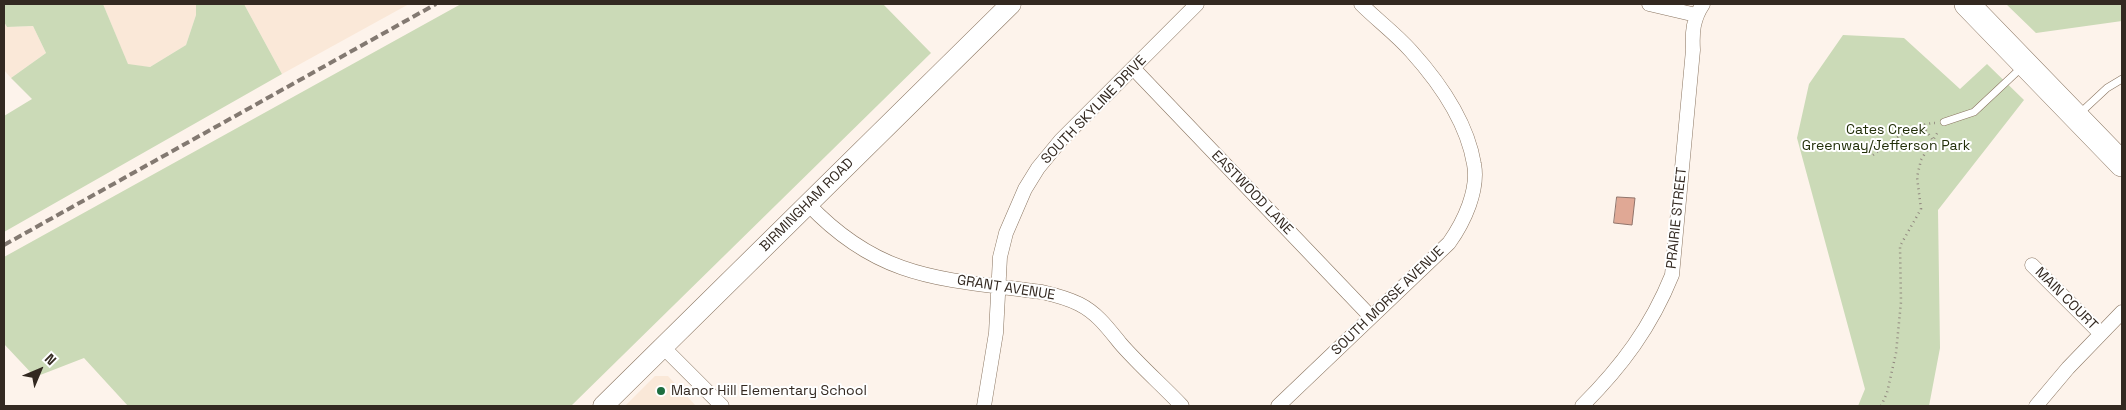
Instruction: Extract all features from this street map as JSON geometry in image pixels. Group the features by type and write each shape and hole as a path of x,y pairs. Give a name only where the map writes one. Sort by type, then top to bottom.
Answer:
{"highway":[{"path":"1967,4 2122,164"}],"street":[{"name":"BIRMINGHAM ROAD","path":"604,406 1011,4"},
{"name":"SOUTH SKYLINE DRIVE","path":"984,406 996,333 1000,257 1014,211 1034,175 1061,140 1197,4"},
{"name":"SOUTH MORSE AVENUE","path":"1278,406 1452,238 1465,216 1474,181 1475,165 1467,140 1443,91 1410,49 1361,4"},
{"path":"1649,4 1700,9"},
{"name":"PRAIRIE STREET","path":"1582,406 1599,389 1644,333 1672,275 1693,50 1692,31 1700,9"},
{"name":"EASTWOOD LANE","path":"1133,68 1371,317"},
{"name":"GRANT AVENUE","path":"808,204 841,236 886,263 925,276 1061,296 1087,309 1109,328 1120,343 1182,406"},
{"name":"MAIN COURT","path":"2032,265 2100,333"},
{"path":"2036,406 2100,333 2122,312"},
{"path":"663,347 722,406"}],"lane":[{"path":"1944,122 1974,112 2025,64"},
{"path":"2076,117 2107,88 2122,79"}],"path":[{"path":"1873,155 1891,141 1922,126 1944,122"},
{"path":"1881,406 1887,393 1896,353 1901,302 1900,246 1921,209 1917,177 1921,160 1944,122"},
{"path":"1922,126 1932,139"}],"shaded area":[{"path":"103,4 196,4 196,15 186,45 150,67 128,65"},
{"path":"244,4 409,4 282,74"},
{"path":"4,22 7,27 33,26 46,53 11,78 4,70"},
{"name":"Manor Hill Elementary School","path":"655,376 668,376 696,406 625,406"}],"green space":[{"path":"4,4 103,4 128,64 150,67 186,45 196,15 196,4 244,4 282,74 4,232 4,116 32,99 11,78 46,53 33,26 7,27 4,22"},
{"path":"461,4 883,4 931,53 571,406 128,406 84,358 35,377 4,344 4,257"},
{"path":"2006,4 2122,4 2122,21 2036,33"},
{"name":"Cates Creek Greenway/Jefferson Park","path":"1843,35 1904,38 1960,89 1987,64 2024,100 1938,210 1940,348 1929,406 1858,406 1865,389 1797,138 1809,84"}],"building":[{"path":"1617,197 1635,198 1632,225 1614,223"}],"railway":[{"path":"4,245 436,4"}],"place":[{"name":"Manor Hill Elementary School","path":"661,391"}]}
